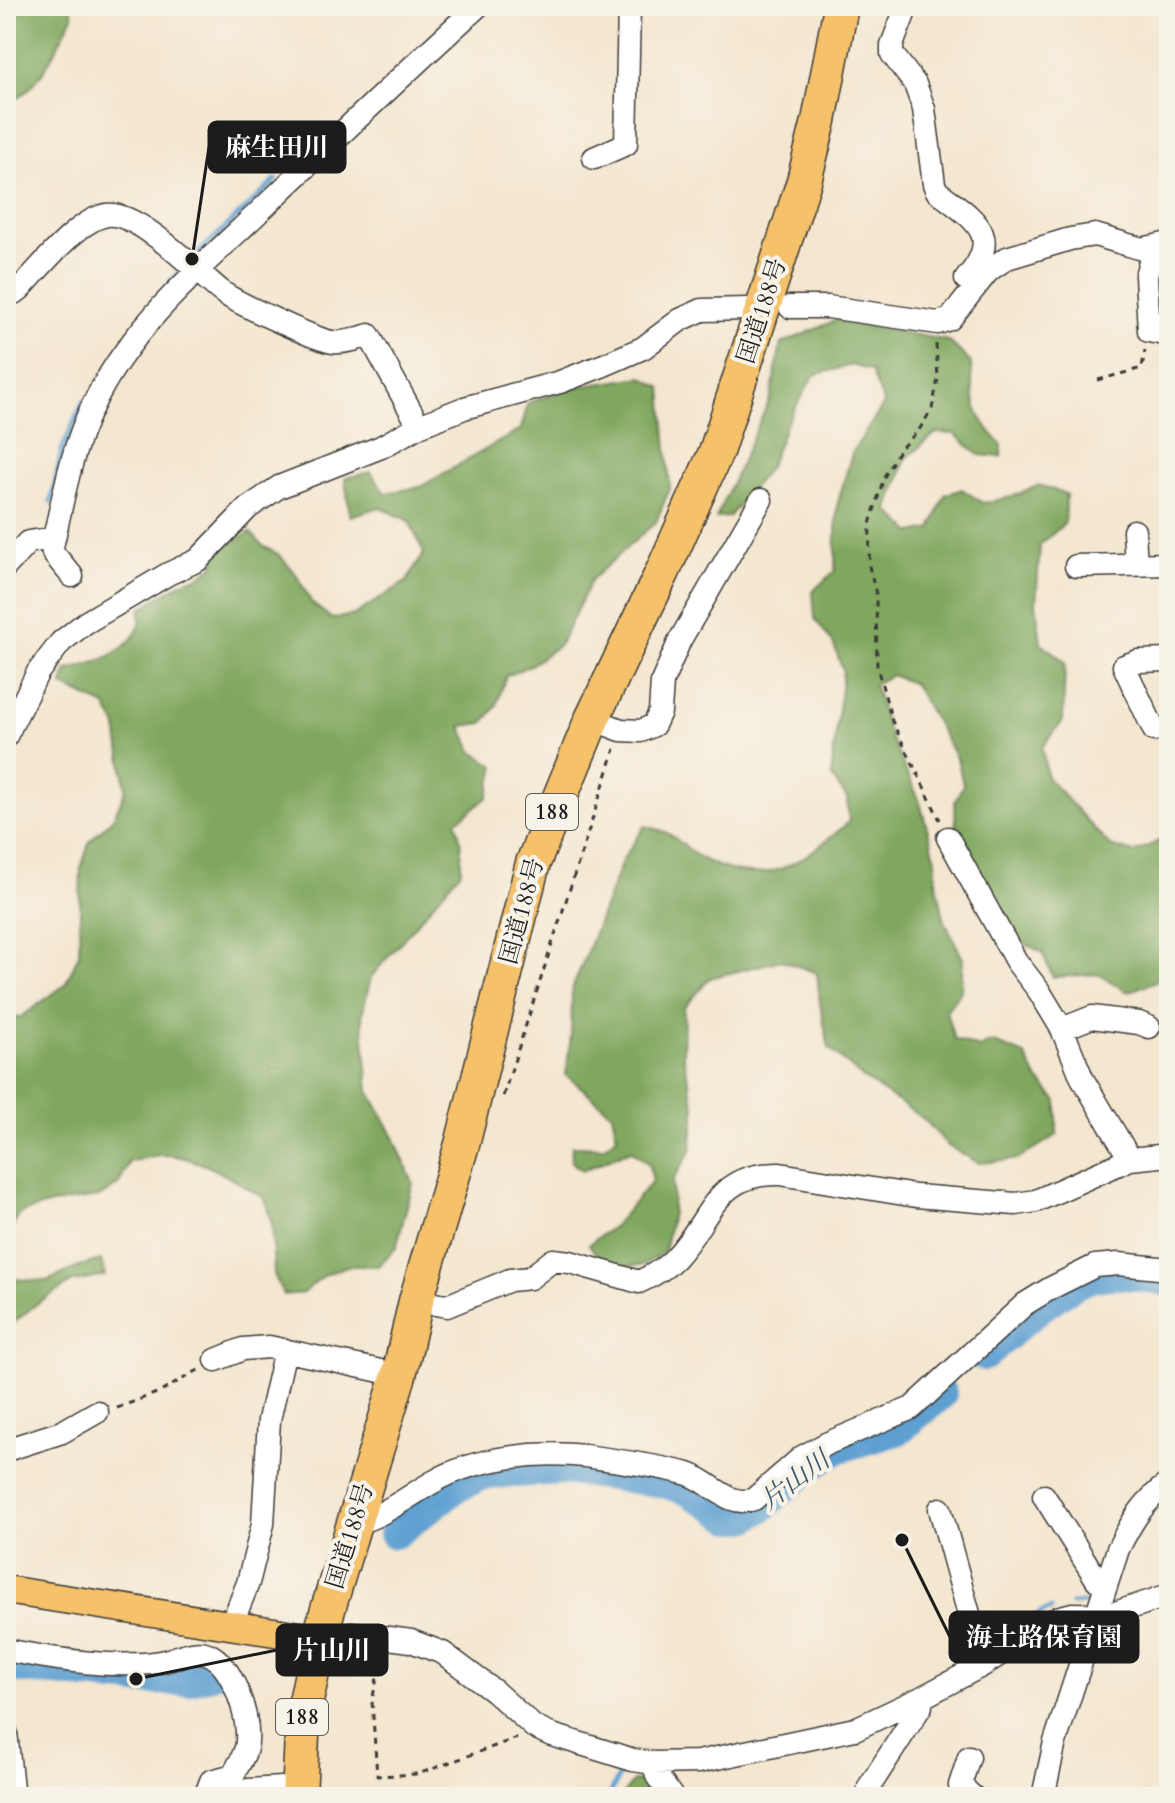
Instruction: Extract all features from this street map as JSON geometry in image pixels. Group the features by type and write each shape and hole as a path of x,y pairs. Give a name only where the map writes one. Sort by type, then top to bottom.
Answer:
{"highway":[{"name":"国道188号","path":"299,1792 303,1716 319,1639 399,1375 416,1301 463,1141 533,863 606,725 663,571 716,452 804,181 841,6"}],"main road":[{"path":"6,1590 319,1639"}],"street":[{"path":"72,576 53,553 54,538 77,442 92,406 116,364 150,320 198,269 478,6"},
{"path":"594,158 626,144 629,6"},
{"path":"907,6 892,45 892,54 915,84 924,109 934,184 937,191 976,222 985,236 984,252 932,322"},
{"path":"6,297 19,290 83,226 107,215 120,216 135,222 198,269 223,294 311,337 340,342 369,335 419,426"},
{"path":"790,307 842,308 932,322 950,319 989,270 1007,258 1070,239 1095,235 1142,249 1162,245"},
{"path":"1159,333 1146,276 1162,245"},
{"path":"6,736 38,672 61,642 85,623 198,560 248,508 279,487 381,447 419,426 464,408 560,382 604,365 643,348 680,320 702,310 748,309"},
{"path":"606,725 641,731 654,725 660,712 662,682 680,640 761,500"},
{"path":"1134,531 1136,565"},
{"path":"6,566 28,542 54,538"},
{"path":"1076,566 1169,564"},
{"path":"1154,730 1124,666 1138,661 1169,660"},
{"path":"948,838 1016,961 1062,1029 1082,1078 1130,1159"},
{"path":"1062,1029 1092,1017 1149,1027"},
{"path":"416,1301 447,1306 510,1280 530,1278 553,1260 639,1282 675,1259 718,1198 735,1182 757,1173 916,1196 1016,1204 1036,1201 1130,1159 1169,1155"},
{"path":"354,1523 368,1521 439,1478 479,1464 552,1456 584,1456 688,1474 732,1500 746,1502 754,1499 802,1457 912,1408 1025,1304 1051,1288 1095,1266 1119,1264 1169,1269"},
{"path":"216,1360 243,1349 269,1347 399,1375"},
{"path":"231,1626 248,1583 263,1524 269,1420 285,1350"},
{"path":"6,1450 62,1432 97,1412"},
{"path":"1043,1797 1055,1742 1118,1549 1132,1521 1150,1497 1169,1483"},
{"path":"1044,1496 1097,1580 1106,1583"},
{"path":"940,1509 983,1665"},
{"path":"319,1639 351,1633 411,1641 443,1653 494,1691 534,1727 583,1745 654,1763 698,1762 843,1732 921,1698 983,1665 1057,1618 1073,1614 1109,1615 1169,1595"},
{"path":"6,1650 43,1658 142,1665 174,1660 191,1653 205,1653 232,1679 239,1694 248,1740 233,1775 211,1781 207,1797 248,1790 299,1792"},
{"path":"869,1787 921,1706 921,1698"},
{"path":"6,1732 13,1797"},
{"path":"969,1757 960,1785 973,1797"},
{"path":"654,1763 657,1776 672,1797"}],"path":[{"path":"932,322 938,379 932,409 919,430 899,450 884,477 870,524 869,566 876,594 877,667 892,721 948,838"},
{"path":"1098,380 1142,368 1159,333"},
{"path":"501,1103 606,725"},
{"path":"97,1412 121,1407 162,1391 216,1360"},
{"path":"387,1636 372,1701 377,1776 418,1774 482,1753 530,1733 534,1727"}],"green space":[{"path":"6,6 71,6 73,16 38,79 18,98 6,103"},
{"path":"836,320 949,341 971,363 976,408 985,425 1002,445 1001,457 979,455 955,434 936,433 906,459 888,510 912,533 931,529 945,495 962,489 983,503 1012,497 1039,485 1066,494 1065,523 1040,545 1036,603 1041,643 1065,662 1063,721 1042,747 1047,777 1110,846 1134,853 1169,836 1169,973 1162,979 1128,992 1098,974 1053,977 1042,952 1017,940 956,833 955,801 963,785 958,761 914,684 891,675 874,684 890,737 919,799 936,860 936,881 945,922 963,959 961,991 946,1011 954,1039 979,1048 992,1042 1025,1055 1037,1078 1057,1101 1057,1135 1018,1159 979,1163 948,1146 925,1120 860,1076 829,1048 817,973 781,960 710,978 684,1008 683,1057 695,1108 691,1151 673,1180 672,1213 664,1252 643,1265 605,1267 589,1244 615,1225 653,1180 648,1163 631,1150 583,1170 571,1162 572,1146 603,1147 617,1137 612,1113 566,1075 572,990 623,859 645,826 669,834 699,857 727,869 765,873 799,860 849,822 847,798 831,776 843,670 833,643 815,619 813,591 835,571 837,506 852,453 884,404 871,371 852,365 814,375 787,422 769,467 729,517 716,518 771,397 781,344"},
{"path":"642,377 662,388 670,488 656,522 592,579 560,644 531,665 506,676 496,707 483,723 461,726 473,752 495,766 488,797 456,822 461,842 461,871 371,977 362,1015 369,1091 393,1135 413,1183 396,1248 378,1266 347,1266 324,1275 303,1293 283,1295 274,1274 272,1224 264,1198 200,1163 160,1155 129,1162 119,1184 99,1197 51,1204 20,1213 6,1247 6,1016 21,1017 65,985 79,954 81,868 90,841 114,817 126,789 117,727 106,706 63,686 67,670 88,665 118,651 139,627 141,608 183,582 200,576 214,565 215,552 250,532 263,546 278,554 294,571 312,603 332,619 354,615 407,581 424,553 409,521 380,507 350,516 345,478 371,472 385,493 420,487 521,429 528,403 570,388"},
{"path":"101,1260 105,1276 73,1282 39,1302 12,1324 6,1348 6,1266 11,1279 47,1281"},
{"path":"633,1781 645,1781 648,1797 621,1797"}],"waterway":[{"path":"447,20 461,6"},
{"path":"193,258 276,180"},
{"path":"168,284 183,268"},
{"path":"51,502 62,450 83,402"},
{"name":"片山川","path":"984,1355 1037,1310 1082,1280 1114,1274 1169,1281"},
{"name":"片山川","path":"395,1533 456,1487 483,1474 563,1469 664,1482 688,1490 732,1517 746,1517 809,1466 837,1448 897,1430 941,1394"},
{"path":"1072,1604 1094,1602"},
{"path":"985,1650 1051,1609"},
{"name":"片山川","path":"6,1666 136,1679 187,1680 211,1673"},
{"path":"609,1797 623,1766 627,1764"}],"place":[{"name":"麻生田川","path":"192,259"},
{"name":"海土路保育園","path":"902,1540"},
{"name":"片山川","path":"136,1679"}]}
